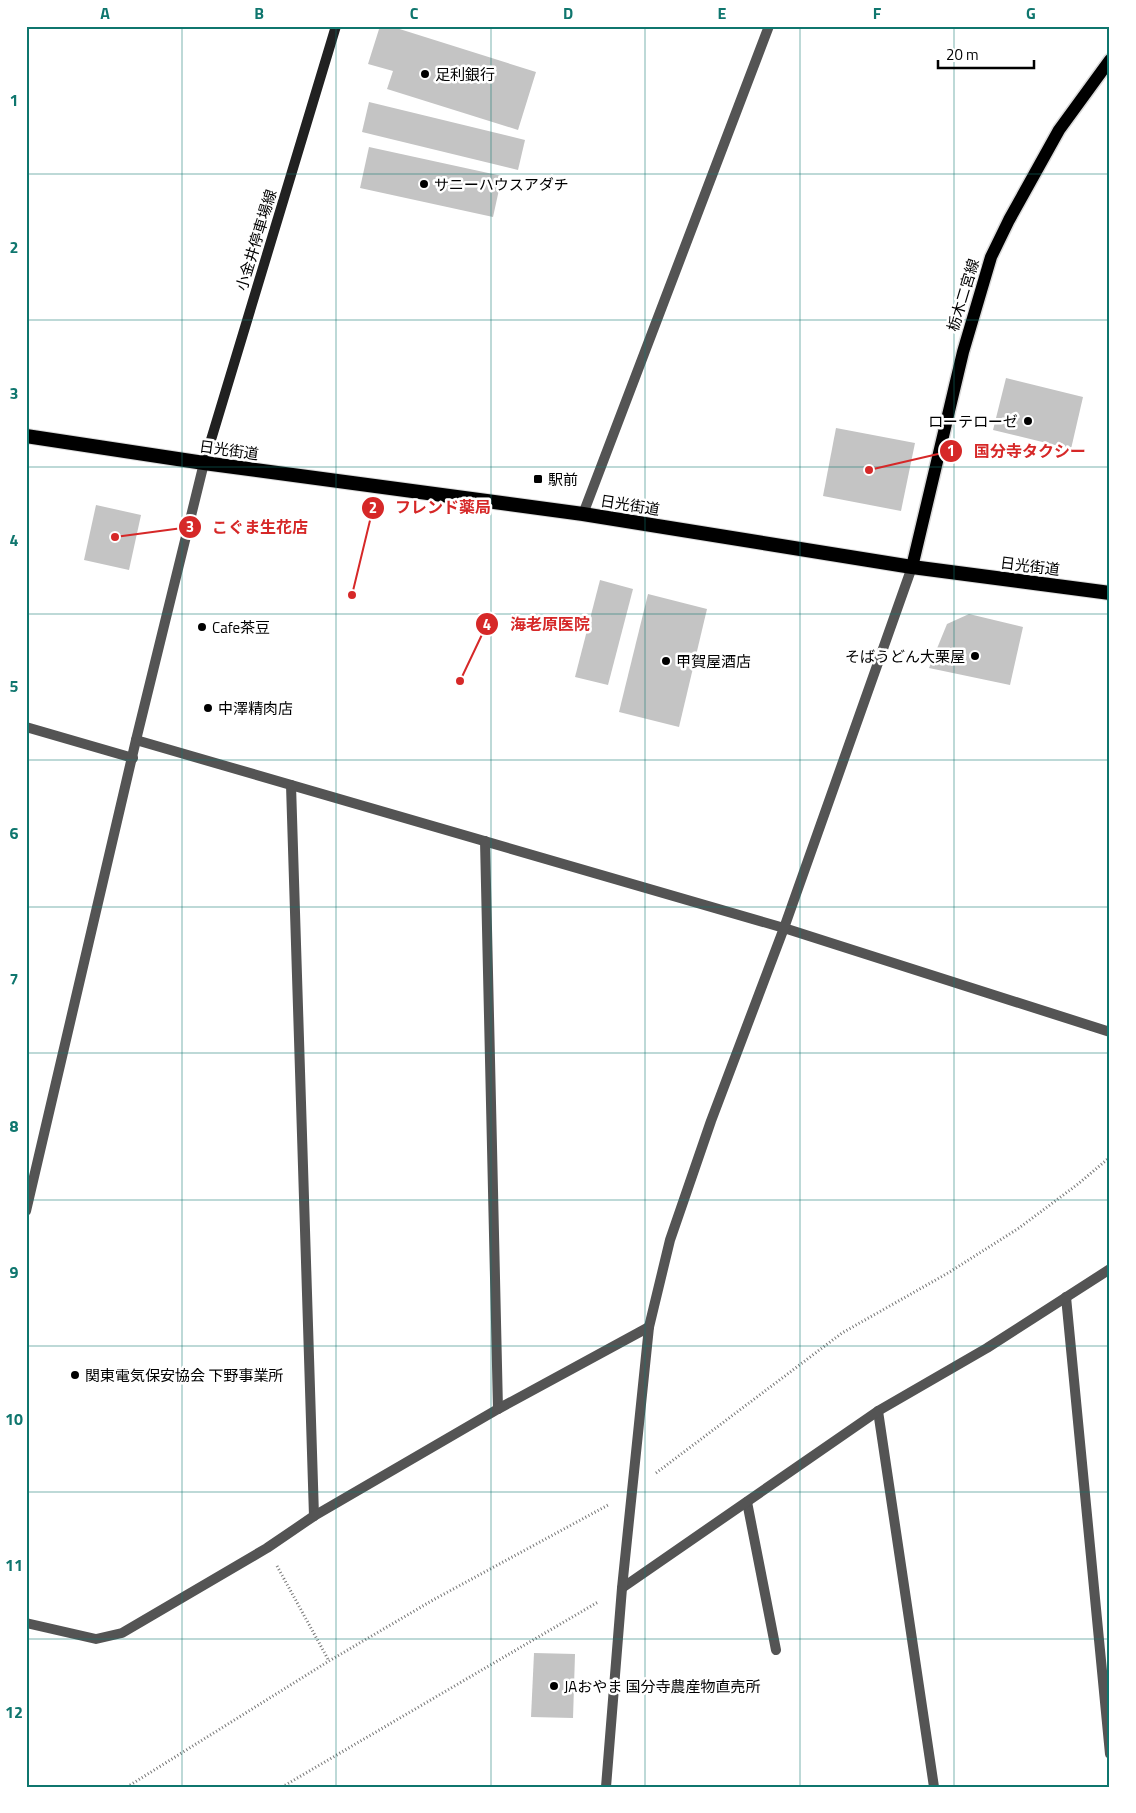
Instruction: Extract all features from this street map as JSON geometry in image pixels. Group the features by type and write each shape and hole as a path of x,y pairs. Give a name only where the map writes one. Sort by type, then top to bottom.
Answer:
{"highway":[{"name":"日光街道","path":"26,436 204,463 583,514 912,567 1110,593"}],"main road":[{"name":"小金井停車場線","path":"204,463 336,26"},
{"name":"栃木二宮線","path":"912,567 963,352 991,257 1009,220 1059,130 1110,60"}],"street":[{"path":"583,514 769,26"},
{"path":"26,1211 136,740 204,463"},
{"path":"606,1787 622,1588 649,1327 670,1240 710,1121 784,928 912,567"},
{"path":"26,728 132,758"},
{"path":"136,740 784,928 1110,1032"},
{"path":"291,785 314,1516"},
{"path":"484,841 498,1409"},
{"path":"622,1588 878,1411 987,1348 1110,1269"},
{"path":"1066,1297 1110,1754"},
{"path":"26,1623 96,1639 122,1633 266,1548 314,1516 498,1409 649,1327"},
{"path":"878,1411 934,1787"},
{"path":"748,1502 776,1650"}],"path":[{"path":"266,1548 329,1661"},
{"path":"282,1787 622,1588"}],"building":[{"path":"380,26 390,26 536,72 518,130 387,89 393,71 368,64"},
{"path":"369,102 525,140 518,170 362,132"},
{"path":"369,147 502,176 493,217 360,188"},
{"path":"1006,378 1083,397 1071,449 993,430"},
{"path":"836,428 915,443 901,511 823,496"},
{"path":"96,505 141,515 129,570 84,560"},
{"path":"600,580 633,589 608,685 575,677"},
{"path":"648,594 707,609 679,727 619,712"},
{"path":"969,614 1023,627 1010,685 929,668 947,624"},
{"path":"534,1653 575,1654 573,1718 531,1717"}],"place":[{"name":"足利銀行","path":"425,74"},
{"name":"サニーハウスアダチ","path":"424,184"},
{"name":"ローテローゼ","path":"1028,421"},
{"name":"国分寺タクシー","path":"869,470"},
{"name":"駅前","path":"538,479"},
{"name":"こぐま生花店","path":"115,537"},
{"name":"フレンド薬局","path":"352,595"},
{"name":"Cafe茶豆","path":"202,627"},
{"name":"そばうどん大栗屋","path":"975,656"},
{"name":"甲賀屋酒店","path":"666,661"},
{"name":"海老原医院","path":"460,681"},
{"name":"中澤精肉店","path":"208,708"},
{"name":"関東電気保安協会 下野事業所","path":"75,1375"},
{"name":"JAおやま 国分寺農産物直売所","path":"554,1686"}]}
